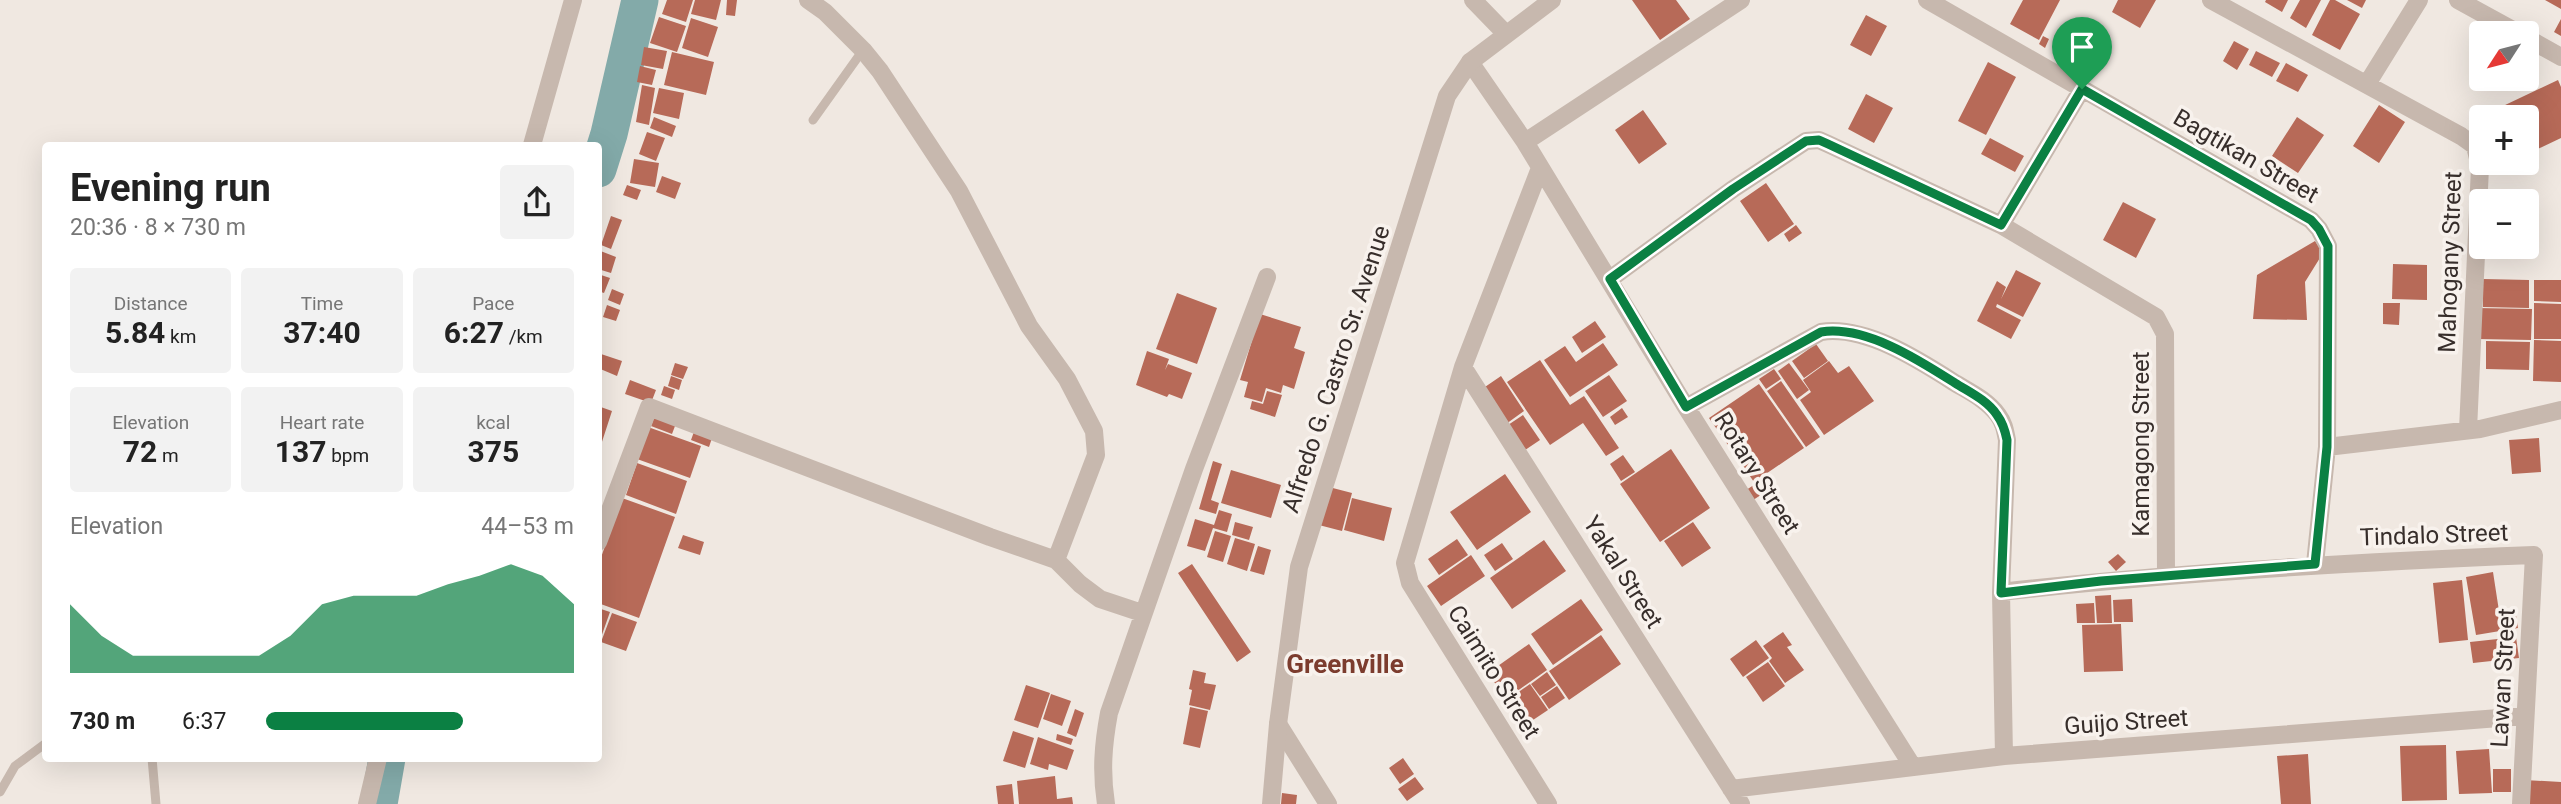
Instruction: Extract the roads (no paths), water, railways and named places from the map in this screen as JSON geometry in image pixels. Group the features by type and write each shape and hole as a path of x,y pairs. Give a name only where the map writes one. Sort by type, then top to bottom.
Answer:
{"street":[{"path":"533,142 573,0"},
{"path":"808,0 825,12 880,71 958,191 1029,326 1067,379 1094,431 1096,455 1056,560"},
{"path":"1473,0 1506,34"},
{"name":"Alfredo G. Castro Sr. Avenue","path":"1271,804 1278,723 1298,568 1429,162 1447,96 1470,62 1552,0"},
{"path":"1525,142 1741,0"},
{"name":"Bagtikan Street","path":"1927,0 2311,220 2319,229 2328,246 2327,447 2315,564"},
{"name":"Mahogany Street","path":"2211,0 2367,83 2475,146 2480,167 2468,430"},
{"path":"2367,83 2419,0"},
{"path":"2458,0 2496,21"},
{"path":"2539,45 2561,57"},
{"name":"Rotary Street","path":"1470,62 1525,142 1686,407 1913,767"},
{"path":"2001,225 2082,89"},
{"name":"Kamagong Street","path":"1610,279 1733,189 1806,141 1819,140 2001,225 2156,317 2165,334 2166,576"},
{"path":"1463,367 1540,168"},
{"path":"1106,804 1102,778 1102,748 1109,713 1142,614 1267,277"},
{"path":"1686,407 1821,332 1832,330 1848,332 1884,344 1918,360 1982,400 1996,413 2003,424 2007,440 2001,593 2004,756"},
{"name":"Caimito Street","path":"1463,367 1405,563 1410,583 1548,804"},
{"name":"Yakal Street","path":"1463,367 1736,796"},
{"path":"602,531 649,407 1056,560 1100,599 1142,614"},
{"path":"2327,447 2480,429 2561,410"},
{"name":"Tindalo Street","path":"2001,593 2315,564 2534,555"},
{"name":"Lawan Street","path":"2521,804 2534,555"},
{"name":"Guijo Street","path":"1736,796 1913,767 2004,756 2525,716"},
{"path":"1278,723 1328,804"},
{"path":"368,804 377,762"}],"lane":[{"path":"813,120 863,50"},
{"path":"0,792 15,766 42,746"},
{"path":"152,762 156,804"}],"waterway":[{"path":"602,156 640,0"},
{"path":"379,804 386,762"}],"district":[{"name":"Greenville","path":"1345,664"}]}
